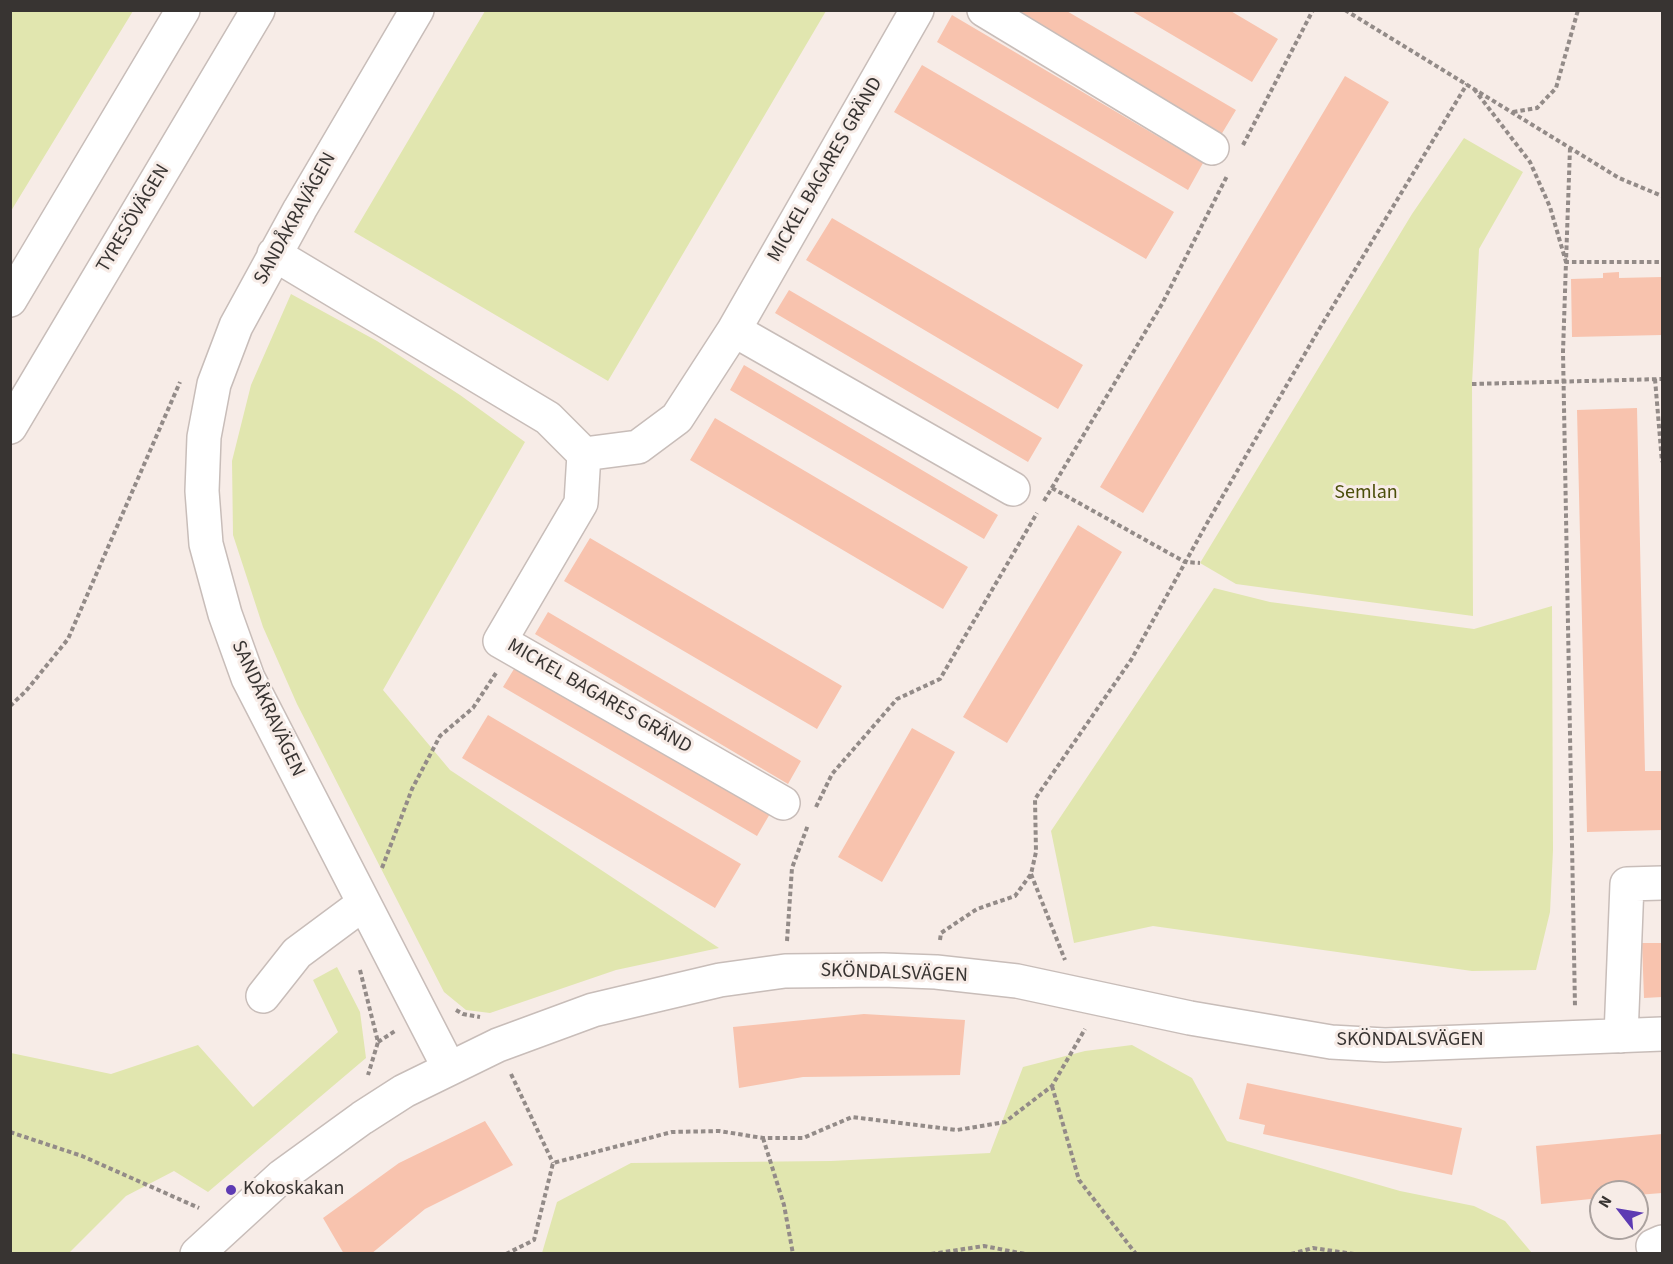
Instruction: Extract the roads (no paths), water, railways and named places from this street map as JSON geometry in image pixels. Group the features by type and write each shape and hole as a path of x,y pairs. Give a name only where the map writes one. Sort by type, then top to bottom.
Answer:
{"street":[{"path":"10,300 183,10"},
{"name":"TYRESÖVÄGEN","path":"10,428 258,10"},
{"name":"SANDÅKRAVÄGEN","path":"417,10 274,254 236,326 214,384 204,437 202,480 206,544 225,614 248,678 355,910 449,1068"},
{"name":"MICKEL BAGARES GRÄND","path":"783,803 500,641 581,503 584,454 638,447 677,418 734,330 917,10"},
{"path":"984,10 1212,148"},
{"path":"274,254 548,418 584,454"},
{"path":"734,330 1013,489"},
{"path":"1622,1036 1627,884 1662,883"},
{"path":"262,996 297,953 355,910"},
{"name":"SKÖNDALSVÄGEN","path":"198,1254 224,1227 282,1176 362,1118 404,1091 498,1045 593,1010 720,980 785,971 936,972 1017,981 1190,1018 1331,1042 1385,1045 1662,1034"}],"place":[{"name":"Kokoskakan","path":"231,1190"}],"park label":[{"name":"Semlan","path":"1366,494"}]}
